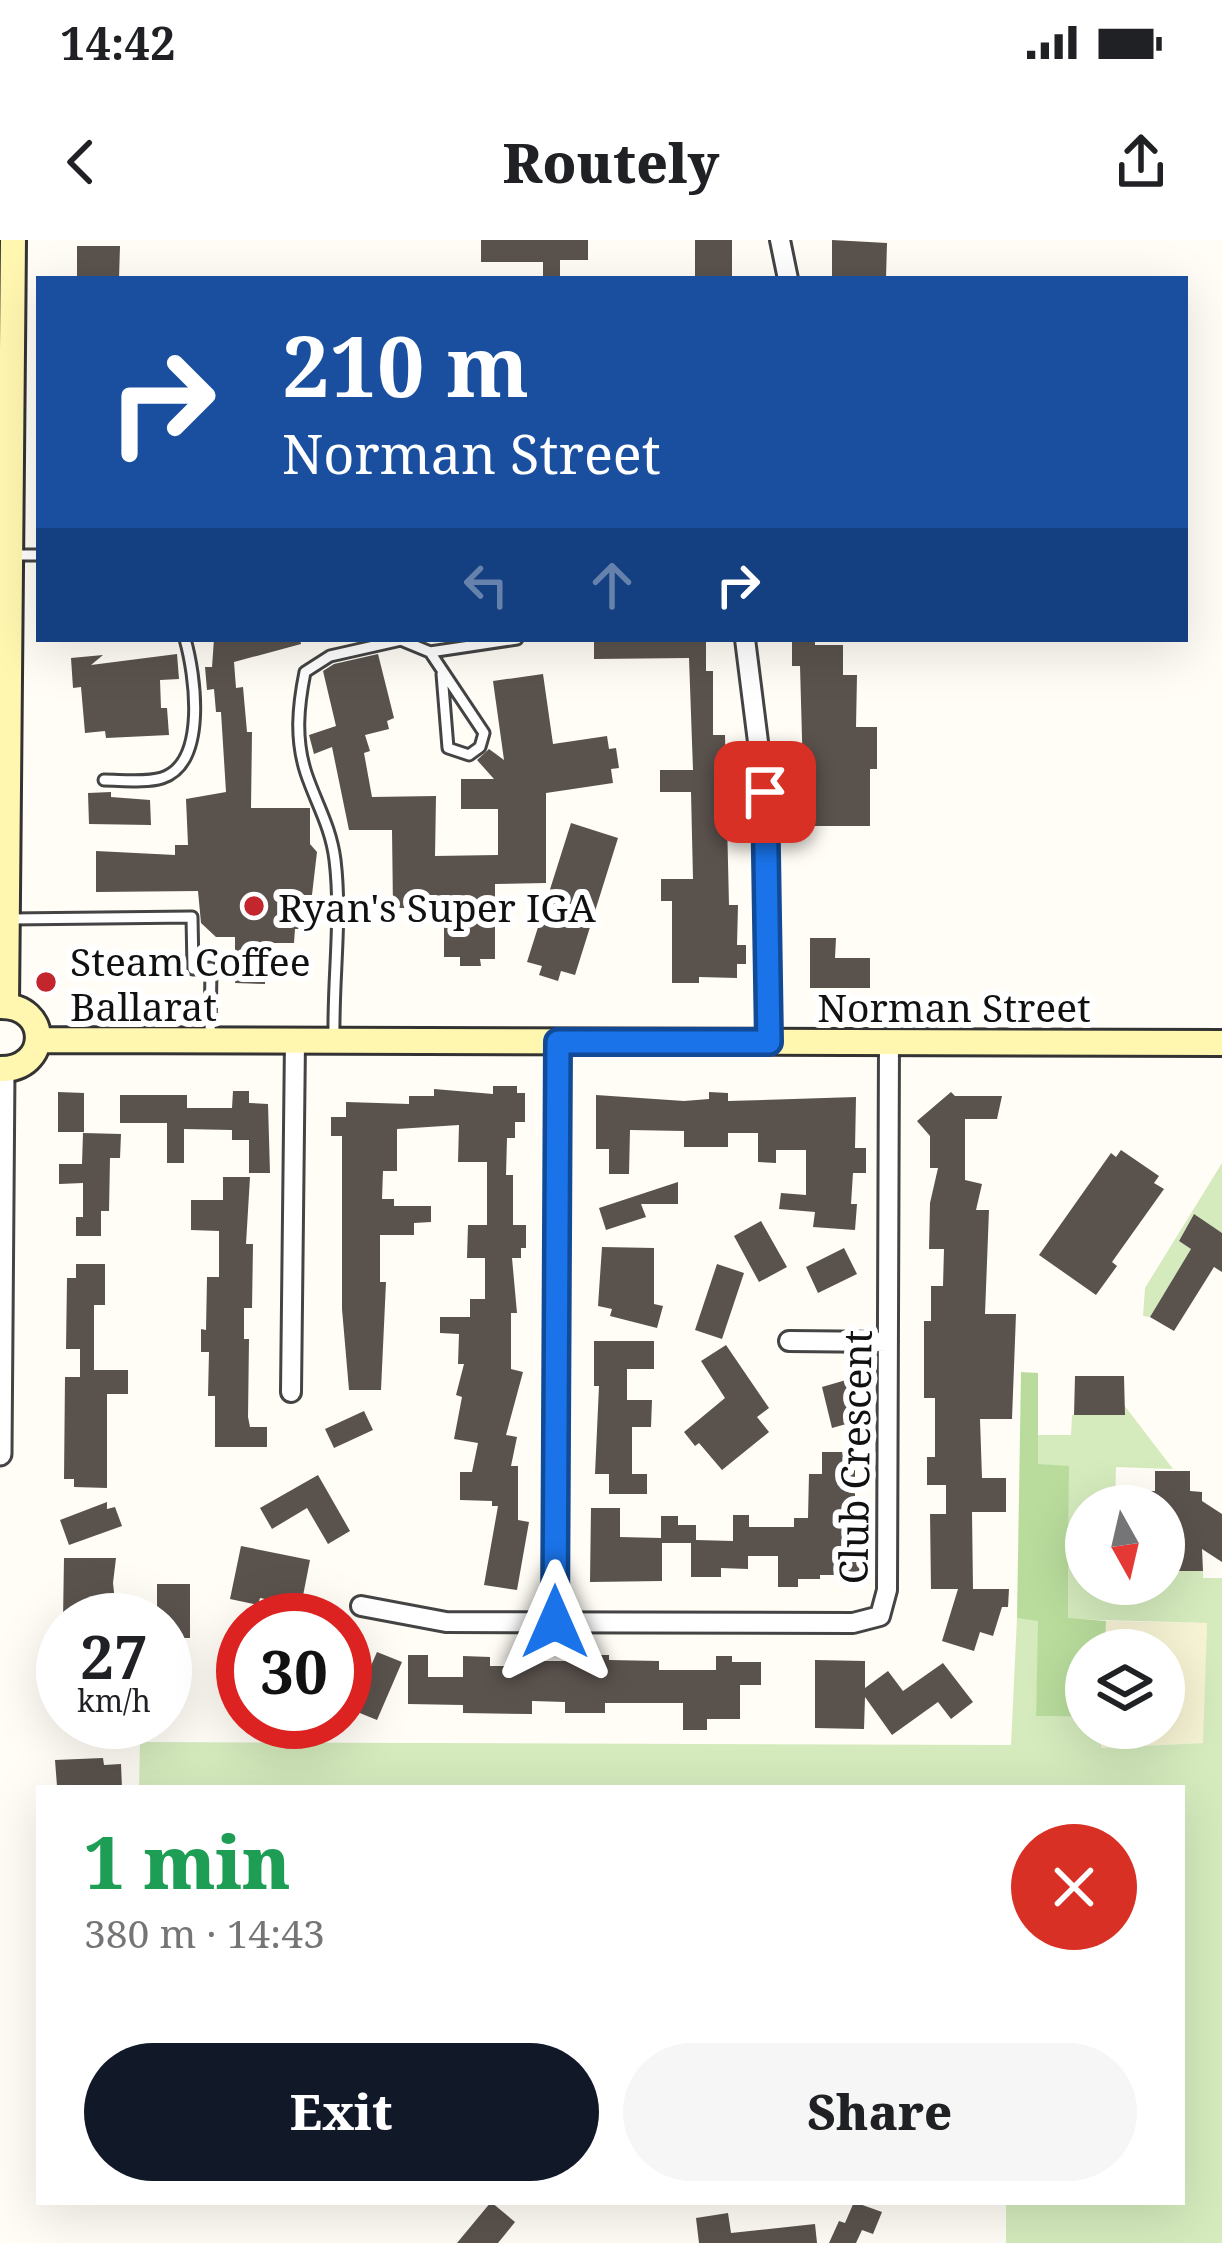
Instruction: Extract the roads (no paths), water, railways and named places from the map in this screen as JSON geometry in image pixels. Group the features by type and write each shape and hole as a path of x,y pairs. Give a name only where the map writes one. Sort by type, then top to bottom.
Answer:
{"main road":[{"path":"2,1069 31,1058 38,1040 26,1012 3,1005 10,554 5,489 13,240"},
{"name":"Norman Street","path":"38,1040 1222,1043"}],"street":[{"path":"780,240 787,276"},
{"path":"745,642 767,813 769,1042"},
{"path":"291,1392 295,1041"},
{"path":"555,1622 558,1042"},
{"name":"Club Crescent","path":"372,1608 446,1622 853,1623 880,1616 887,1589 889,1042"},
{"path":"0,1454 2,1069"},
{"path":"789,1341 888,1342"}],"lane":[{"path":"10,554 36,555"},
{"path":"104,779 164,778 185,760 195,714 195,675 186,642"},
{"path":"334,1041 338,906 334,857 327,818 299,749 298,709 305,672 330,656 388,642"},
{"path":"406,642 430,652 497,642"},
{"path":"430,652 484,733 480,746 469,755 448,748 442,674"},
{"path":"6,918 191,917 193,969 211,968 210,1041"}],"place":[{"name":"Ryan's Super IGA","path":"254,906"},
{"name":"Steam Coffee Ballarat","path":"46,982"}]}
